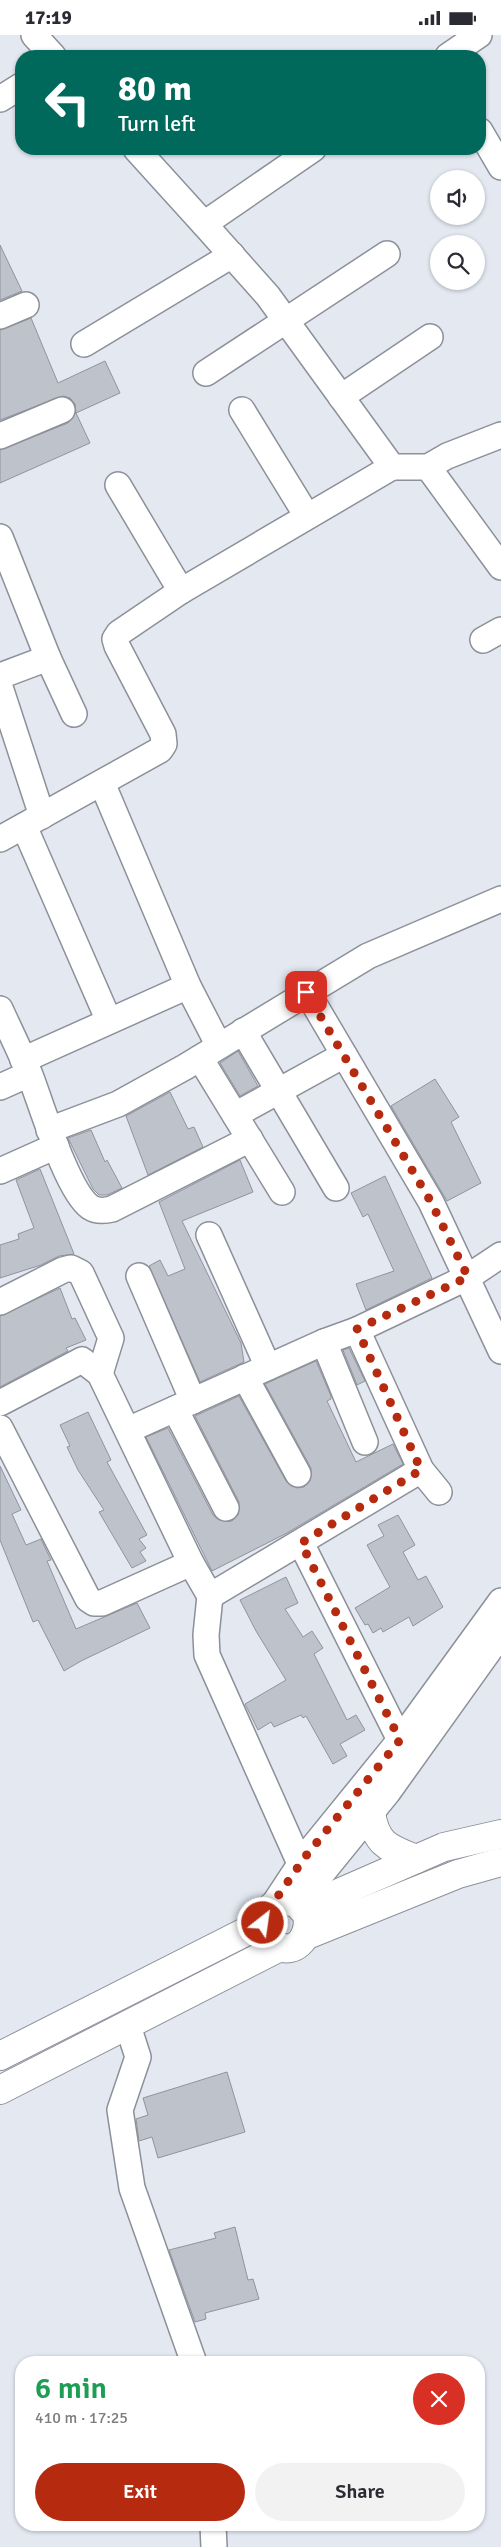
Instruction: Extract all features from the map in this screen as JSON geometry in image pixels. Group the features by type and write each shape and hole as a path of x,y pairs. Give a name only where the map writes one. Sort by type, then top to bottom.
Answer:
{"main road":[{"path":"371,1813 378,1836 383,1844 416,1859"},
{"path":"0,2056 293,1904 444,1847 501,1834"},
{"path":"293,1904 458,1874 501,1862"},
{"path":"0,2090 280,1947 296,1945 293,1904"}],"street":[{"path":"34,35 48,50"},
{"path":"457,50 479,35"},
{"path":"0,99 15,90"},
{"path":"486,141 501,167"},
{"path":"141,155 268,296 392,467"},
{"path":"204,224 304,155"},
{"path":"206,373 386,254"},
{"path":"84,344 232,255"},
{"path":"0,316 26,305"},
{"path":"341,397 430,337"},
{"path":"0,436 62,410"},
{"path":"242,411 307,517"},
{"path":"0,839 160,750 164,744 163,734 117,646 115,639 120,633 181,591 392,467 428,467 448,456 501,435"},
{"path":"428,467 501,567"},
{"path":"118,485 181,591"},
{"path":"0,537 48,658 74,715"},
{"path":"0,676 48,658"},
{"path":"0,687 9,746 33,821 109,1021"},
{"path":"102,783 188,986 210,1052 235,1115 282,1192"},
{"path":"0,1171 52,1138 210,1052 368,956 501,899"},
{"path":"0,1087 26,1067 109,1021 188,986"},
{"path":"306,992 431,1202 468,1277 501,1351"},
{"path":"0,1009 26,1067 52,1138 76,1190 89,1207 102,1211 112,1209 250,1139"},
{"path":"243,1031 336,1188"},
{"path":"235,1115 344,1055"},
{"path":"209,1235 268,1367"},
{"path":"128,1430 357,1329 468,1277 501,1255"},
{"path":"0,1301 63,1269 77,1270 81,1273 111,1338 100,1374"},
{"path":"140,1276 184,1405 226,1508"},
{"path":"357,1329 421,1470 439,1492"},
{"path":"324,1342 365,1442"},
{"path":"0,1403 82,1360 100,1374 191,1563 210,1596 206,1635 207,1655 293,1904"},
{"path":"245,1377 298,1473"},
{"path":"0,1428 88,1599 94,1603 102,1603 191,1563"},
{"path":"210,1596 421,1470"},
{"path":"301,1543 400,1740"},
{"path":"293,1904 400,1740 501,1601"},
{"path":"293,1904 371,1813 501,1634"},
{"path":"128,2026 138,2057 120,2109 132,2189 192,2356"},
{"path":"213,2531 214,2547"}],"building":[{"path":"0,245 22,291 0,300"},
{"path":"31,318 58,383 105,361 120,393 76,413 90,443 0,483 0,450 68,423 76,412 75,404 70,398 63,396 0,420 0,330"},
{"path":"238,1051 258,1086 240,1096 220,1063"},
{"path":"435,1079 459,1117 451,1122 481,1183 447,1201 391,1106"},
{"path":"170,1092 188,1129 194,1127 203,1147 148,1175 126,1116"},
{"path":"91,1130 105,1162 107,1160 122,1188 107,1195 99,1195 93,1189 68,1138"},
{"path":"240,1160 253,1192 182,1221 241,1343 244,1362 200,1382 149,1266 160,1260 168,1276 185,1269 159,1202"},
{"path":"40,1169 74,1254 59,1256 41,1265 0,1278 0,1245 19,1239 18,1234 34,1228 16,1180"},
{"path":"385,1176 432,1278 366,1310 356,1284 394,1271 368,1214 363,1217 351,1193"},
{"path":"60,1288 72,1319 75,1318 86,1340 66,1348 68,1351 0,1387 0,1316"},
{"path":"349,1348 365,1381 357,1385 343,1350"},
{"path":"316,1361 331,1396 331,1399 327,1401 356,1462 393,1444 403,1464 287,1533 212,1571 146,1437 168,1428 213,1515 219,1520 232,1521 238,1515 239,1502 195,1416 239,1396 286,1481 297,1488 304,1487 310,1481 311,1468 265,1384"},
{"path":"88,1412 111,1460 107,1462 147,1535 139,1539 146,1548 140,1552 146,1561 132,1568 99,1512 104,1510 78,1470 67,1447 70,1446 60,1425"},
{"path":"0,1466 21,1510 12,1514 26,1545 41,1539 51,1560 47,1561 76,1629 137,1603 150,1628 64,1671 38,1620 33,1622 0,1540"},
{"path":"398,1515 415,1545 403,1552 418,1580 426,1576 443,1607 413,1626 409,1617 383,1632 381,1628 373,1633 368,1624 365,1625 355,1608 390,1587 367,1545 384,1536 378,1525"},
{"path":"286,1577 298,1603 285,1609 303,1637 312,1631 323,1648 314,1654 347,1720 356,1715 365,1730 340,1744 347,1756 333,1764 306,1716 303,1718 301,1715 274,1727 271,1722 258,1730 245,1704 286,1680 256,1631 240,1600"},
{"path":"227,2072 245,2132 158,2158 152,2137 139,2141 136,2119 148,2115 143,2098"},
{"path":"235,2227 248,2280 253,2279 259,2299 205,2313 206,2319 195,2322 169,2250 216,2238 214,2233"}],"route":[{"path":"263,1923 264,1916 305,1857 400,1740 301,1543 421,1470 357,1329 468,1277 431,1202 306,992"}]}
